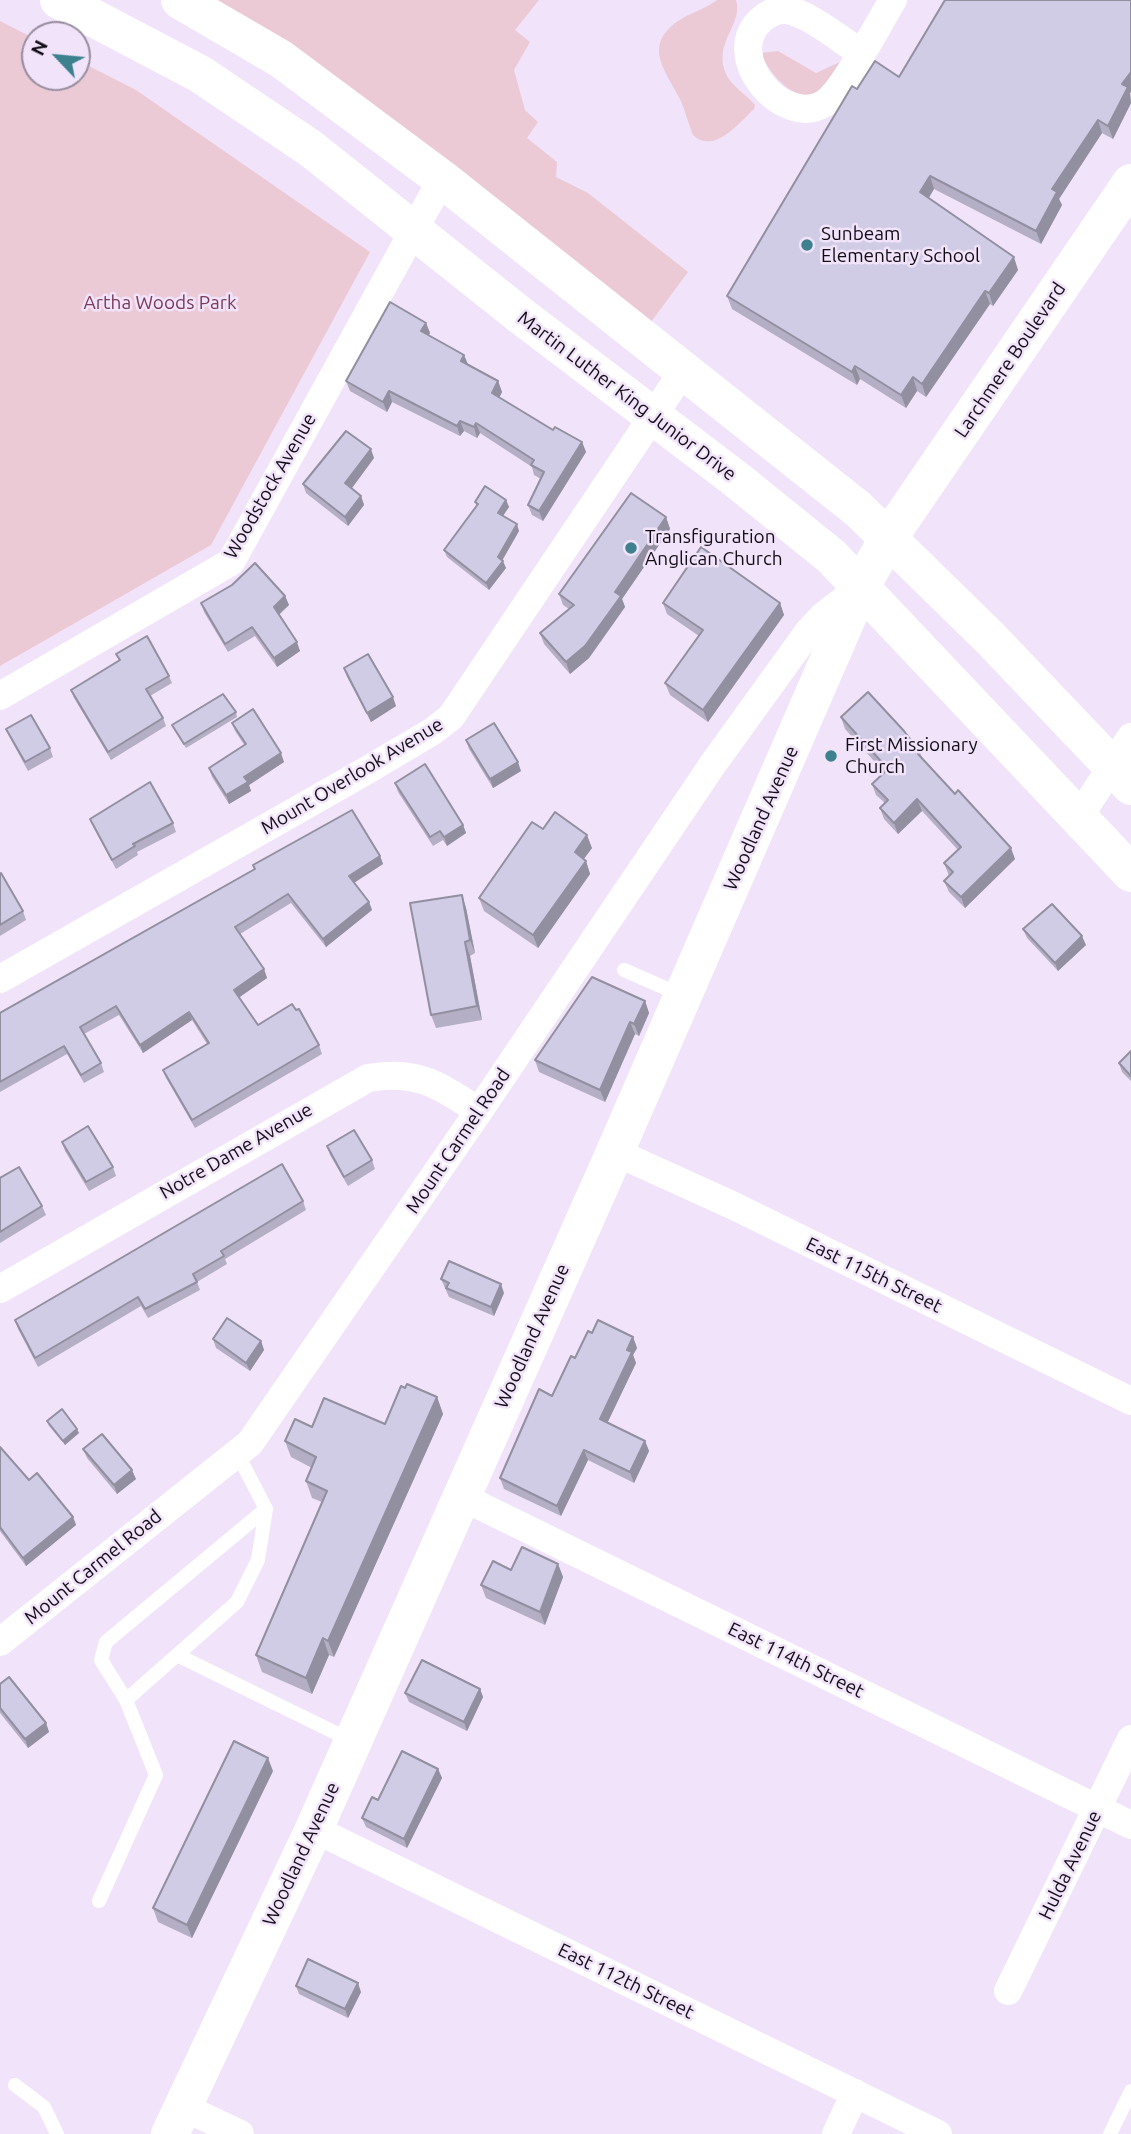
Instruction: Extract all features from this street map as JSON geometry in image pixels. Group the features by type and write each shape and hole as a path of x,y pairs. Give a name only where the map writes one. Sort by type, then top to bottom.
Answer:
{"main road":[{"name":"Martin Luther King Junior Drive","path":"59,0 161,51 228,92 310,148 832,557 1131,873"},
{"path":"180,0 281,59 442,179 858,509 1124,763"},
{"name":"Larchmere Boulevard","path":"889,537 1131,183"},
{"name":"Woodland Avenue","path":"176,2120 314,1829 615,1152 860,588 889,537"}],"street":[{"path":"860,52 892,0"},
{"name":"Woodstock Avenue","path":"0,696 231,562 442,179"},
{"name":"Mount Overlook Avenue","path":"0,979 363,772 433,731 451,717 655,418 684,370"},
{"name":"Mount Carmel Road","path":"0,1642 250,1443 479,1111 713,764 809,631 823,616 860,588"},
{"path":"1079,817 1124,763"},
{"name":"Notre Dame Avenue","path":"0,1289 368,1077 390,1073 427,1080 479,1111"},
{"name":"East 115th Street","path":"615,1152 734,1206 1131,1401"},
{"name":"East 114th Street","path":"460,1496 1131,1825"},
{"name":"Hulda Avenue","path":"1008,1991 1131,1739"},
{"name":"East 112th Street","path":"314,1829 937,2134"},
{"path":"836,2134 855,2093"},
{"path":"176,2120 240,2134"}],"lane":[{"path":"624,970 683,996"},
{"path":"126,1700 237,1602 258,1560 265,1509 237,1453"},
{"path":"99,1901 156,1775 126,1700 101,1660 106,1642 265,1509"},
{"path":"178,1656 352,1741"},
{"path":"15,2085 44,2107 57,2134"},
{"path":"1110,2134 1131,2091"}],"green space":[{"path":"214,0 539,0 515,30 530,42 514,70 525,110 538,122 527,138 557,162 556,177 588,193 688,272 651,322"},
{"path":"717,0 736,0 736,18 725,44 723,64 730,80 755,105 734,129 709,141 693,135 680,99 660,59 659,49 667,30"},
{"name":"Artha Woods Park","path":"0,21 21,32 21,91 91,91 91,67 136,90 370,252 211,545 0,666"},
{"path":"778,51 816,73 840,62 821,91 809,95 800,94 776,77 761,53"}],"building":[{"path":"945,0 1131,0 1131,72 1122,84 1128,87 1108,126 1098,120 1052,189 1057,192 1036,231 930,176 920,192 1014,257 989,293 985,291 922,384 913,377 901,395 855,366 852,372 727,296 852,86 857,89 875,61 899,77"},
{"path":"390,302 426,323 421,331 464,355 461,361 498,381 492,393 553,430 555,427 582,442 539,511 528,505 544,472 531,465 534,460 476,423 474,427 460,421 457,426 389,391 383,402 346,381"},
{"path":"346,431 371,449 345,483 361,496 345,517 303,484"},
{"path":"485,486 506,500 498,513 517,524 498,557 503,561 486,583 444,550 478,504 475,502"},
{"path":"631,493 666,517 615,592 621,596 585,646 566,662 540,633 574,605 559,594"},
{"path":"701,547 780,603 703,710 665,683 703,630 663,603"},
{"path":"255,563 285,596 274,607 297,642 274,658 252,627 225,644 201,603 232,585"},
{"path":"147,636 169,676 146,689 163,718 108,752 71,690 120,660 116,654"},
{"path":"368,654 393,697 367,713 344,668"},
{"path":"868,692 904,731 920,752 918,754 955,794 958,790 1011,848 961,897 944,881 953,872 944,863 961,847 917,799 894,823 880,808 888,800 872,784 888,769 841,717"},
{"path":"223,694 236,712 184,744 172,725"},
{"path":"253,709 281,753 244,777 248,782 226,795 209,768 246,744 232,723"},
{"path":"31,715 50,748 25,762 6,729"},
{"path":"494,723 518,762 490,779 466,740"},
{"path":"425,764 463,825 444,837 440,831 430,837 395,783"},
{"path":"150,782 173,823 133,844 135,846 112,860 90,819"},
{"path":"352,810 380,856 349,876 369,902 323,939 288,894 235,927 264,969 234,990 258,1025 292,1004 296,1010 299,1009 319,1045 192,1120 163,1070 209,1043 189,1012 140,1045 116,1006 80,1027 101,1063 81,1075 64,1046 0,1082 0,1013 255,869 253,865"},
{"path":"555,812 587,835 575,852 586,861 533,935 479,898 532,822 543,829"},
{"path":"0,874 23,911 0,925"},
{"path":"462,895 470,940 465,942 477,1006 431,1015 410,903"},
{"path":"1052,904 1082,936 1055,963 1023,929"},
{"path":"592,977 645,1001 634,1024 630,1022 600,1090 535,1060"},
{"path":"1131,1051 1131,1076 1119,1063"},
{"path":"88,1126 113,1167 86,1182 62,1142"},
{"path":"354,1130 372,1160 344,1177 327,1146"},
{"path":"282,1164 303,1201 221,1251 224,1256 193,1274 197,1282 145,1309 138,1297 35,1358 15,1320"},
{"path":"19,1167 42,1206 0,1232 0,1178"},
{"path":"449,1261 501,1284 491,1307 446,1288 449,1283 441,1279"},
{"path":"227,1318 261,1341 246,1363 213,1339"},
{"path":"598,1320 633,1337 627,1350 632,1352 600,1419 645,1441 630,1472 584,1450 557,1506 500,1478 539,1389 552,1396 571,1356 575,1358 588,1331 592,1333"},
{"path":"407,1384 437,1397 328,1641 323,1638 306,1678 256,1655 327,1491 306,1481 316,1457 285,1441 295,1419 312,1427 324,1398 385,1424 401,1386 405,1388"},
{"path":"62,1409 77,1429 63,1441 47,1421"},
{"path":"102,1434 132,1470 114,1485 83,1449"},
{"path":"0,1447 29,1480 37,1473 73,1517 23,1558 0,1527"},
{"path":"522,1547 558,1564 540,1612 481,1585 493,1561 511,1570"},
{"path":"422,1660 480,1689 464,1722 405,1693"},
{"path":"9,1677 46,1723 25,1739 0,1708 0,1684"},
{"path":"234,1741 268,1758 187,1925 153,1908"},
{"path":"402,1751 438,1769 404,1839 362,1818 372,1797 378,1800"},
{"path":"308,1959 358,1983 345,2009 296,1986"}],"place":[{"name":"Sunbeam Elementary School","path":"807,245"},
{"name":"Transfiguration Anglican Church","path":"631,548"},
{"name":"First Missionary Church","path":"831,756"}]}
